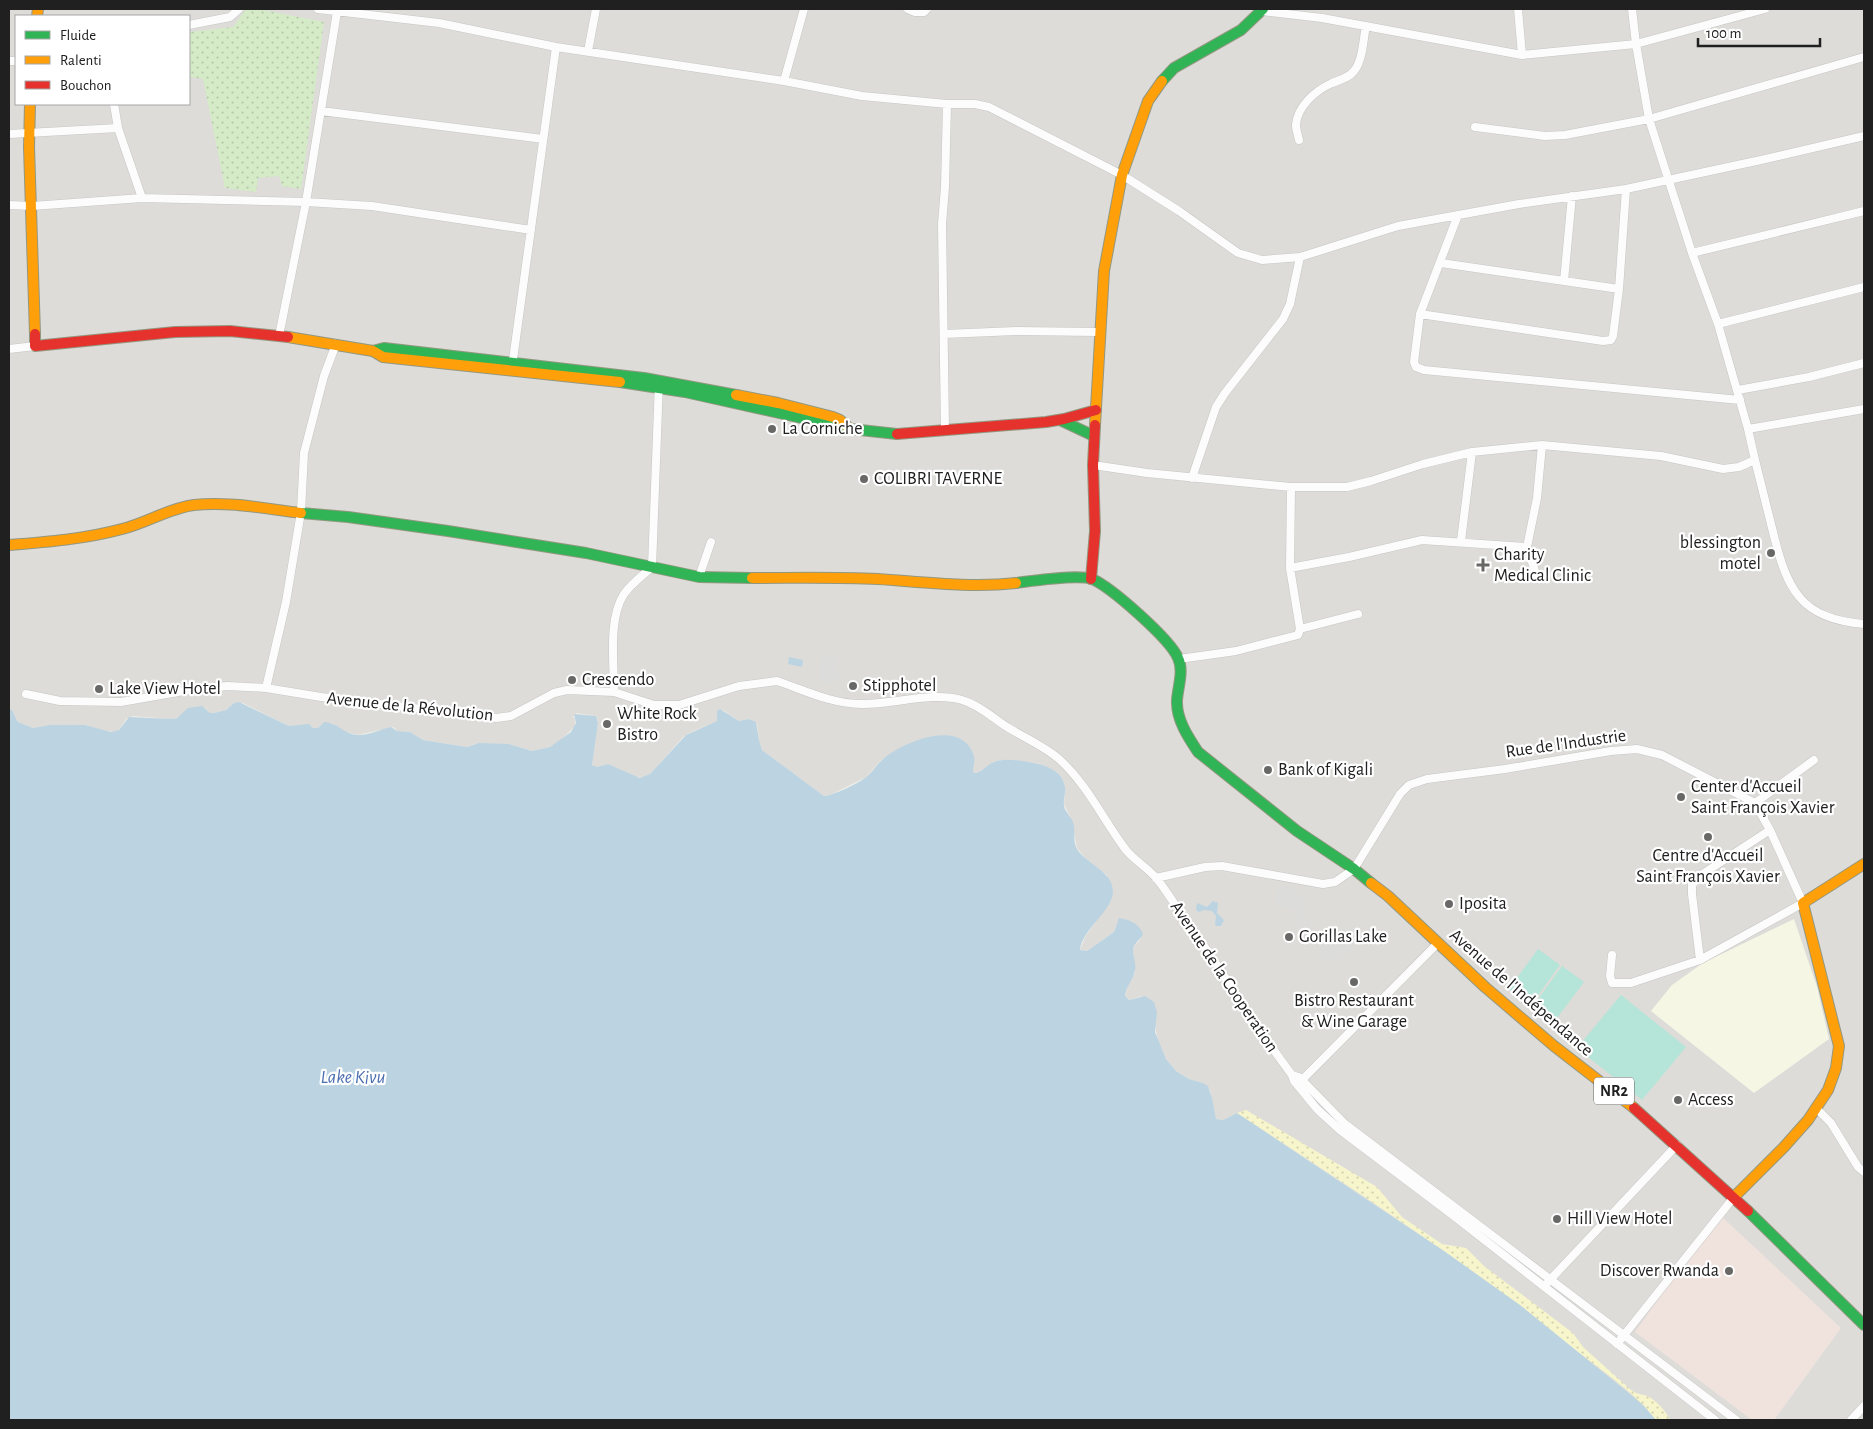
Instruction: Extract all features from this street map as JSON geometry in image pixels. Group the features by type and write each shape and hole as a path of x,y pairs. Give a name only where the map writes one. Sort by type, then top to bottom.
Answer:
{"main road":[{"path":"1091,579 1095,531 1092,465 1104,271 1122,176 1148,102 1160,84 1174,68 1241,30 1262,10"},
{"path":"30,105 31,265 35,346 68,341 175,332 230,330 336,344 373,351 383,357 425,357 659,384 777,408 837,427 848,427 880,433 897,434 1060,420 1096,410"},
{"path":"1060,420 1094,436"},
{"path":"9,544 70,538 119,529 138,525 169,511 188,506 210,504 348,517 540,545 699,577 877,579 938,584 998,585 1065,578 1091,579 1124,602 1148,622 1179,659"},
{"name":"Avenue de l'Indépendance","path":"1179,659 1180,681 1178,702 1180,719 1187,736 1198,752 1297,831 1354,869 1388,896 1485,987 1547,1040 1612,1089 1677,1145 1734,1197 1864,1325"},
{"path":"1734,1197 1764,1168 1816,1108 1829,1088 1838,1060 1839,1046 1803,903 1864,864"}],"street":[{"path":"190,24 230,16 239,9"},
{"path":"318,9 336,12 367,11 439,23 556,47 784,81 862,96 947,104 975,104 989,107 1122,176 1179,211 1238,253 1262,260 1300,257 1398,226 1572,196 1626,189 1864,136"},
{"path":"588,51 596,9"},
{"path":"784,81 804,9"},
{"path":"908,9 915,12 924,12 927,9"},
{"path":"1322,18 1324,9"},
{"path":"1518,9 1522,55"},
{"path":"1632,9 1649,119 1667,180 1718,324 1738,390 1780,560 1788,581 1802,600 1820,614 1847,622 1864,624"},
{"path":"1262,10 1322,18 1522,55 1636,44 1765,9"},
{"path":"279,336 306,202 322,111 336,12"},
{"path":"1298,140 1296,126 1298,115 1310,97 1328,85 1346,78 1354,72 1360,60 1366,26"},
{"path":"512,366 556,47"},
{"path":"1475,127 1545,136 1564,135 1649,119 1864,57"},
{"path":"945,430 942,224 946,178 947,104"},
{"path":"114,105 118,128 142,198"},
{"path":"322,111 543,139"},
{"path":"9,134 118,128"},
{"path":"1420,314 1603,341 1610,340 1613,336 1619,289 1626,189"},
{"path":"1564,281 1572,196"},
{"path":"9,205 32,206 142,198 306,202 372,206 531,230"},
{"path":"1692,253 1864,211"},
{"path":"1458,215 1420,314 1414,362 1416,367 1424,370 1740,400"},
{"path":"1192,478 1216,407 1283,319 1290,304 1300,257"},
{"path":"1441,262 1619,289"},
{"path":"1718,324 1864,287"},
{"path":"944,334 1016,330 1100,332"},
{"path":"266,688 286,602 301,512 304,453 324,376 336,344"},
{"path":"9,349 35,346"},
{"path":"1738,390 1864,363"},
{"path":"614,692 615,622 620,603 624,594 652,567 659,384"},
{"path":"1748,428 1864,409"},
{"path":"1092,465 1192,478 1291,486 1347,487 1423,464 1472,452 1542,445 1661,456 1723,469 1739,468 1755,460"},
{"path":"1536,574 1527,547 1537,498 1542,445"},
{"path":"1461,541 1472,452"},
{"path":"1179,659 1236,651 1298,635 1300,629 1290,568 1291,486"},
{"path":"1290,568 1422,540 1461,541 1527,547"},
{"path":"699,577 710,542"},
{"path":"1300,629 1358,614"},
{"name":"Avenue de la Révolution","path":"26,694 60,701 121,702 195,689 228,686 266,688 320,697 496,718 511,716 554,693 567,690 614,692 654,705 679,705 739,686 777,681 827,698 858,704 884,704 932,697 948,697 963,700 974,705 1058,759 1071,772 1128,852 1156,878"},
{"name":"Rue de l'Industrie","path":"1156,878 1205,867 1222,866 1323,884 1335,882 1354,869 1400,794 1410,785 1427,779 1611,752 1637,750 1662,755 1755,803"},
{"path":"1612,955 1610,976 1612,982 1619,984 1631,983 1700,960 1803,903 1770,830 1755,803 1814,760"},
{"path":"1700,960 1692,884 1698,877 1770,830"},
{"name":"Avenue de la Cooperation","path":"1156,878 1292,1075 1342,1127"},
{"path":"1300,1082 1438,943"},
{"path":"1816,1108 1831,1123 1858,1167 1864,1172"},
{"path":"1342,1127 1401,1165 1544,1287 1715,1420"},
{"path":"1342,1127 1395,1172 1551,1279 1736,1420"},
{"path":"1544,1287 1677,1145"},
{"path":"1395,1172 1401,1165"},
{"path":"1617,1344 1734,1197"},
{"path":"1850,1420 1864,1406"}],"shaded area":[{"path":"9,9 1864,9 1864,1420 1656,1420 1651,1413 1520,1305 1444,1251 1237,1113 1223,1120 1216,1119 1210,1090 1203,1083 1189,1079 1176,1071 1166,1059 1158,1041 1155,1025 1142,996 1129,1000 1125,996 1128,985 1135,973 1133,950 1141,939 1118,921 1114,932 1087,951 1080,950 1085,937 1111,900 1107,875 1086,859 1077,848 1071,818 1064,804 1064,782 1052,769 1037,763 1001,760 976,773 973,772 971,751 960,739 933,736 905,746 881,760 866,777 824,796 762,750 757,724 749,719 739,721 723,710 717,711 717,721 683,737 650,774 643,778 608,764 597,767 593,766 598,721 596,716 576,713 573,717 575,719 575,726 561,740 550,747 532,751 509,744 475,744 467,747 423,740 410,732 397,731 394,727 357,735 343,731 332,723 322,724 318,728 313,728 310,725 289,726 243,703 234,703 226,710 214,713 210,713 205,708 173,719 133,716 126,719 119,730 115,732 85,725 49,725 33,728 18,722 12,710 9,709"},
{"path":"837,656 838,683 820,683 820,657"},
{"path":"1278,884 1295,888 1294,896 1304,898 1301,912 1322,942 1353,921 1366,939 1329,965 1293,915 1295,909 1274,905"},
{"path":"1794,919 1817,987 1829,1039 1754,1093 1651,1011 1672,985 1703,963"},
{"name":"Discover Rwanda","path":"1719,1214 1841,1328 1774,1420 1752,1420 1635,1332"}],"green space":[{"path":"246,9 258,9 324,22 301,189 282,186 279,176 258,178 256,192 225,188 203,79 190,77 190,32 233,27"},
{"path":"1538,949 1560,965 1531,1005 1509,989"},
{"path":"1562,966 1584,982 1554,1022 1533,1006"},
{"path":"1621,995 1686,1047 1642,1100 1577,1048"}],"sand":[{"path":"1246,1110 1377,1187 1402,1217 1442,1244 1466,1248 1484,1266 1573,1333 1583,1347 1631,1390 1647,1396 1657,1403 1670,1420 1656,1420 1638,1400 1616,1381 1490,1284 1406,1225 1237,1113"}],"water":[{"path":"789,657 803,660 802,667 788,664"},
{"name":"Lake Kivu","path":"239,702 289,726 309,724 313,728 318,728 324,722 357,735 391,727 397,731 410,732 423,740 467,747 479,743 509,744 532,751 550,747 571,732 576,723 574,714 596,716 598,723 592,765 597,767 608,764 640,778 650,774 686,735 717,721 717,711 720,709 739,721 749,719 756,722 762,750 824,796 852,786 862,780 882,760 903,746 931,737 945,735 957,738 967,744 974,756 973,772 976,773 995,761 1003,760 1028,762 1048,767 1063,780 1065,789 1064,806 1073,822 1077,849 1081,855 1104,873 1112,884 1112,898 1086,935 1080,950 1087,951 1114,932 1119,918 1130,921 1139,927 1143,934 1134,946 1135,970 1125,996 1129,1000 1145,996 1154,1002 1157,1012 1155,1032 1166,1059 1176,1071 1189,1079 1208,1086 1216,1119 1223,1120 1237,1113 1444,1251 1520,1305 1643,1405 1656,1420 9,1420 9,709 12,710 18,722 33,728 49,725 85,725 111,732 119,730 129,717 173,719 177,718 188,708 202,706 210,713 214,713 226,710 234,703"},
{"path":"1213,901 1218,903 1217,913 1224,920 1221,926 1216,926 1216,916 1212,911 1204,910 1199,912 1196,910 1197,903 1207,907"}],"traffic: fast":[{"path":"1162,81 1174,68 1241,30 1263,9"},
{"path":"373,351 384,348 644,378 736,395"},
{"path":"620,382 685,392 851,429 897,434"},
{"path":"1060,420 1094,436"},
{"path":"301,513 348,517 448,531 586,553 699,577 752,578"},
{"path":"1016,583 1076,577 1092,579 1112,592 1152,627 1173,649 1178,658 1181,673 1177,700 1178,714 1198,752 1297,831 1354,869 1371,883"},
{"path":"1748,1211 1864,1325"}],"traffic: slow":[{"path":"37,15 38,9"},
{"path":"1095,425 1104,271 1122,175 1148,101 1162,81"},
{"path":"30,105 29,147 35,334"},
{"path":"288,337 373,351 383,357 620,382"},
{"path":"736,395 833,417 848,427"},
{"path":"9,545 66,540 108,532 131,526 176,509 194,505 234,505 301,513"},
{"path":"752,578 862,578 964,585 1016,583"},
{"path":"1734,1197 1808,1120 1828,1090 1836,1068 1839,1046 1803,903 1864,864"},
{"path":"1371,883 1388,896 1485,987 1554,1046 1634,1108"}],"traffic: jam":[{"path":"35,334 35,346 175,332 230,331 288,337"},
{"path":"897,434 1046,422 1096,410"},
{"path":"1091,579 1095,531 1093,465 1095,425"},
{"path":"1634,1108 1748,1211"}],"place":[{"name":"La Corniche","path":"772,429"},
{"name":"COLIBRI TAVERNE","path":"864,479"},
{"name":"blessington motel","path":"1771,553"},
{"name":"Charity Medical Clinic","path":"1483,565"},
{"name":"Crescendo","path":"572,680"},
{"name":"Stipphotel","path":"853,686"},
{"name":"Lake View Hotel","path":"99,689"},
{"name":"White Rock Bistro","path":"607,724"},
{"name":"Bank of Kigali","path":"1268,770"},
{"name":"Center d'Accueil Saint François Xavier","path":"1681,797"},
{"name":"Centre d'Accueil Saint François Xavier","path":"1708,837"},
{"name":"Iposita","path":"1449,904"},
{"name":"Gorillas Lake","path":"1289,937"},
{"name":"Bistro Restaurant & Wine Garage","path":"1354,982"},
{"name":"Access","path":"1678,1100"},
{"name":"Hill View Hotel","path":"1557,1219"},
{"name":"Discover Rwanda","path":"1729,1271"}]}
